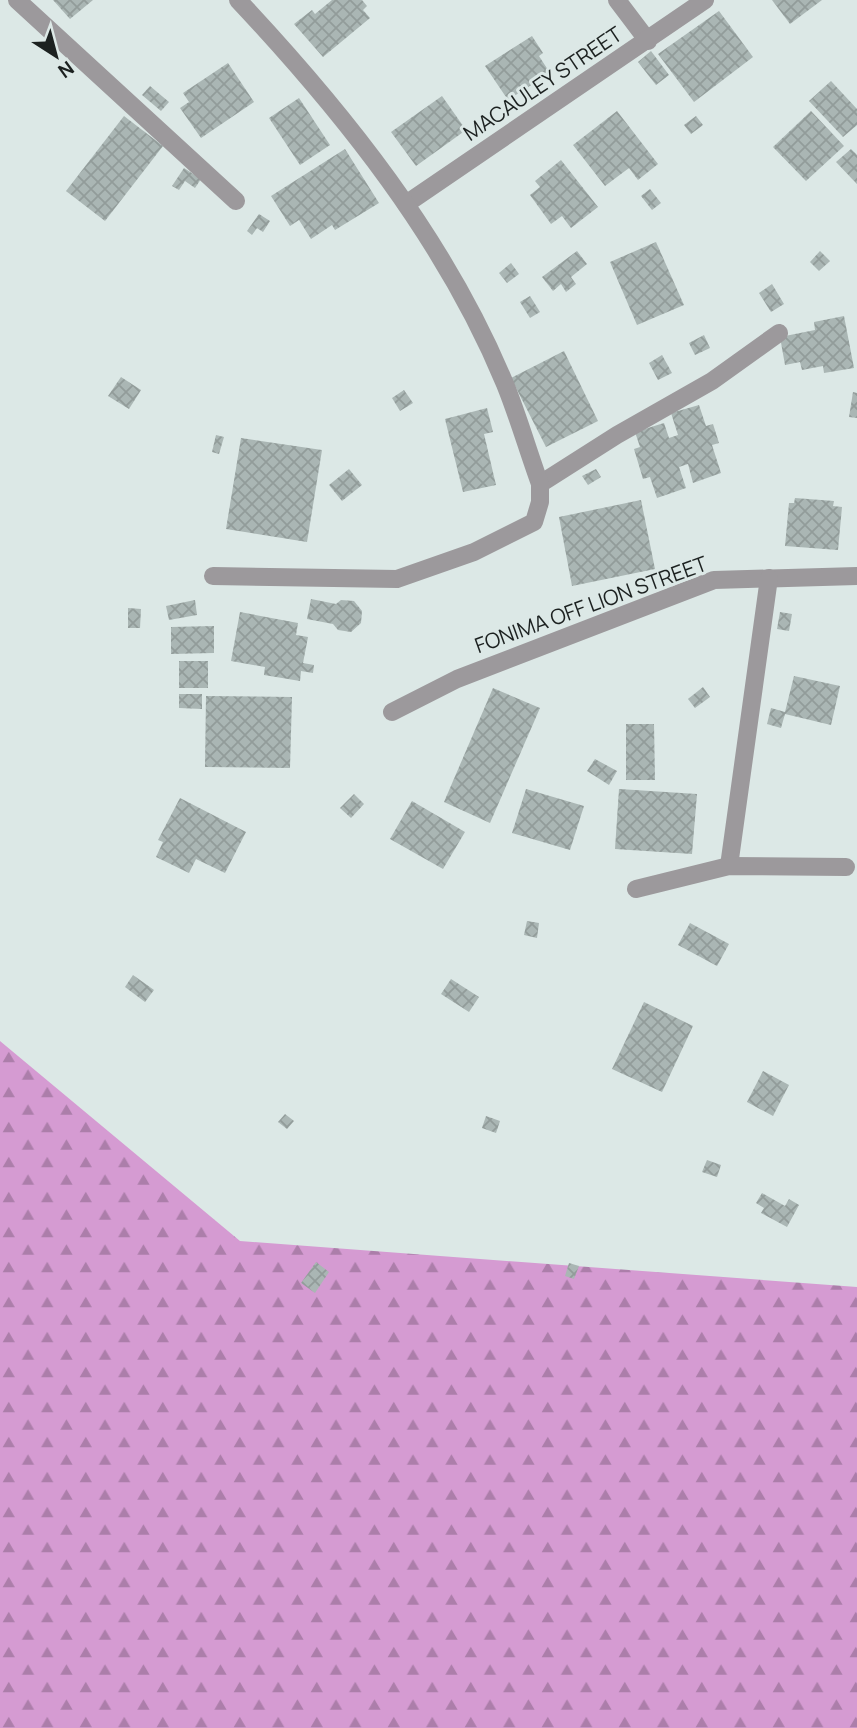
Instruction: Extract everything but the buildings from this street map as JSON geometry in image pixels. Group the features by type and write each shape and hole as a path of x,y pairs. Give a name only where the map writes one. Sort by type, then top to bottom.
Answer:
{"street":[{"path":"17,0 236,201"},
{"path":"213,576 397,579 474,552 534,522 540,502 540,484 505,383 466,304 406,204 302,68 238,0"},
{"path":"617,0 648,41"},
{"name":"MACAULEY STREET","path":"406,204 705,0"},
{"path":"540,484 617,435 712,382 779,333"},
{"name":"FONIMA OFF LION STREET","path":"392,712 457,679 714,580 857,576"},
{"path":"729,866 769,578"},
{"path":"636,889 729,866 846,867"}],"green space":[{"path":"0,1041 240,1241 857,1287 857,1728 0,1728"}]}
